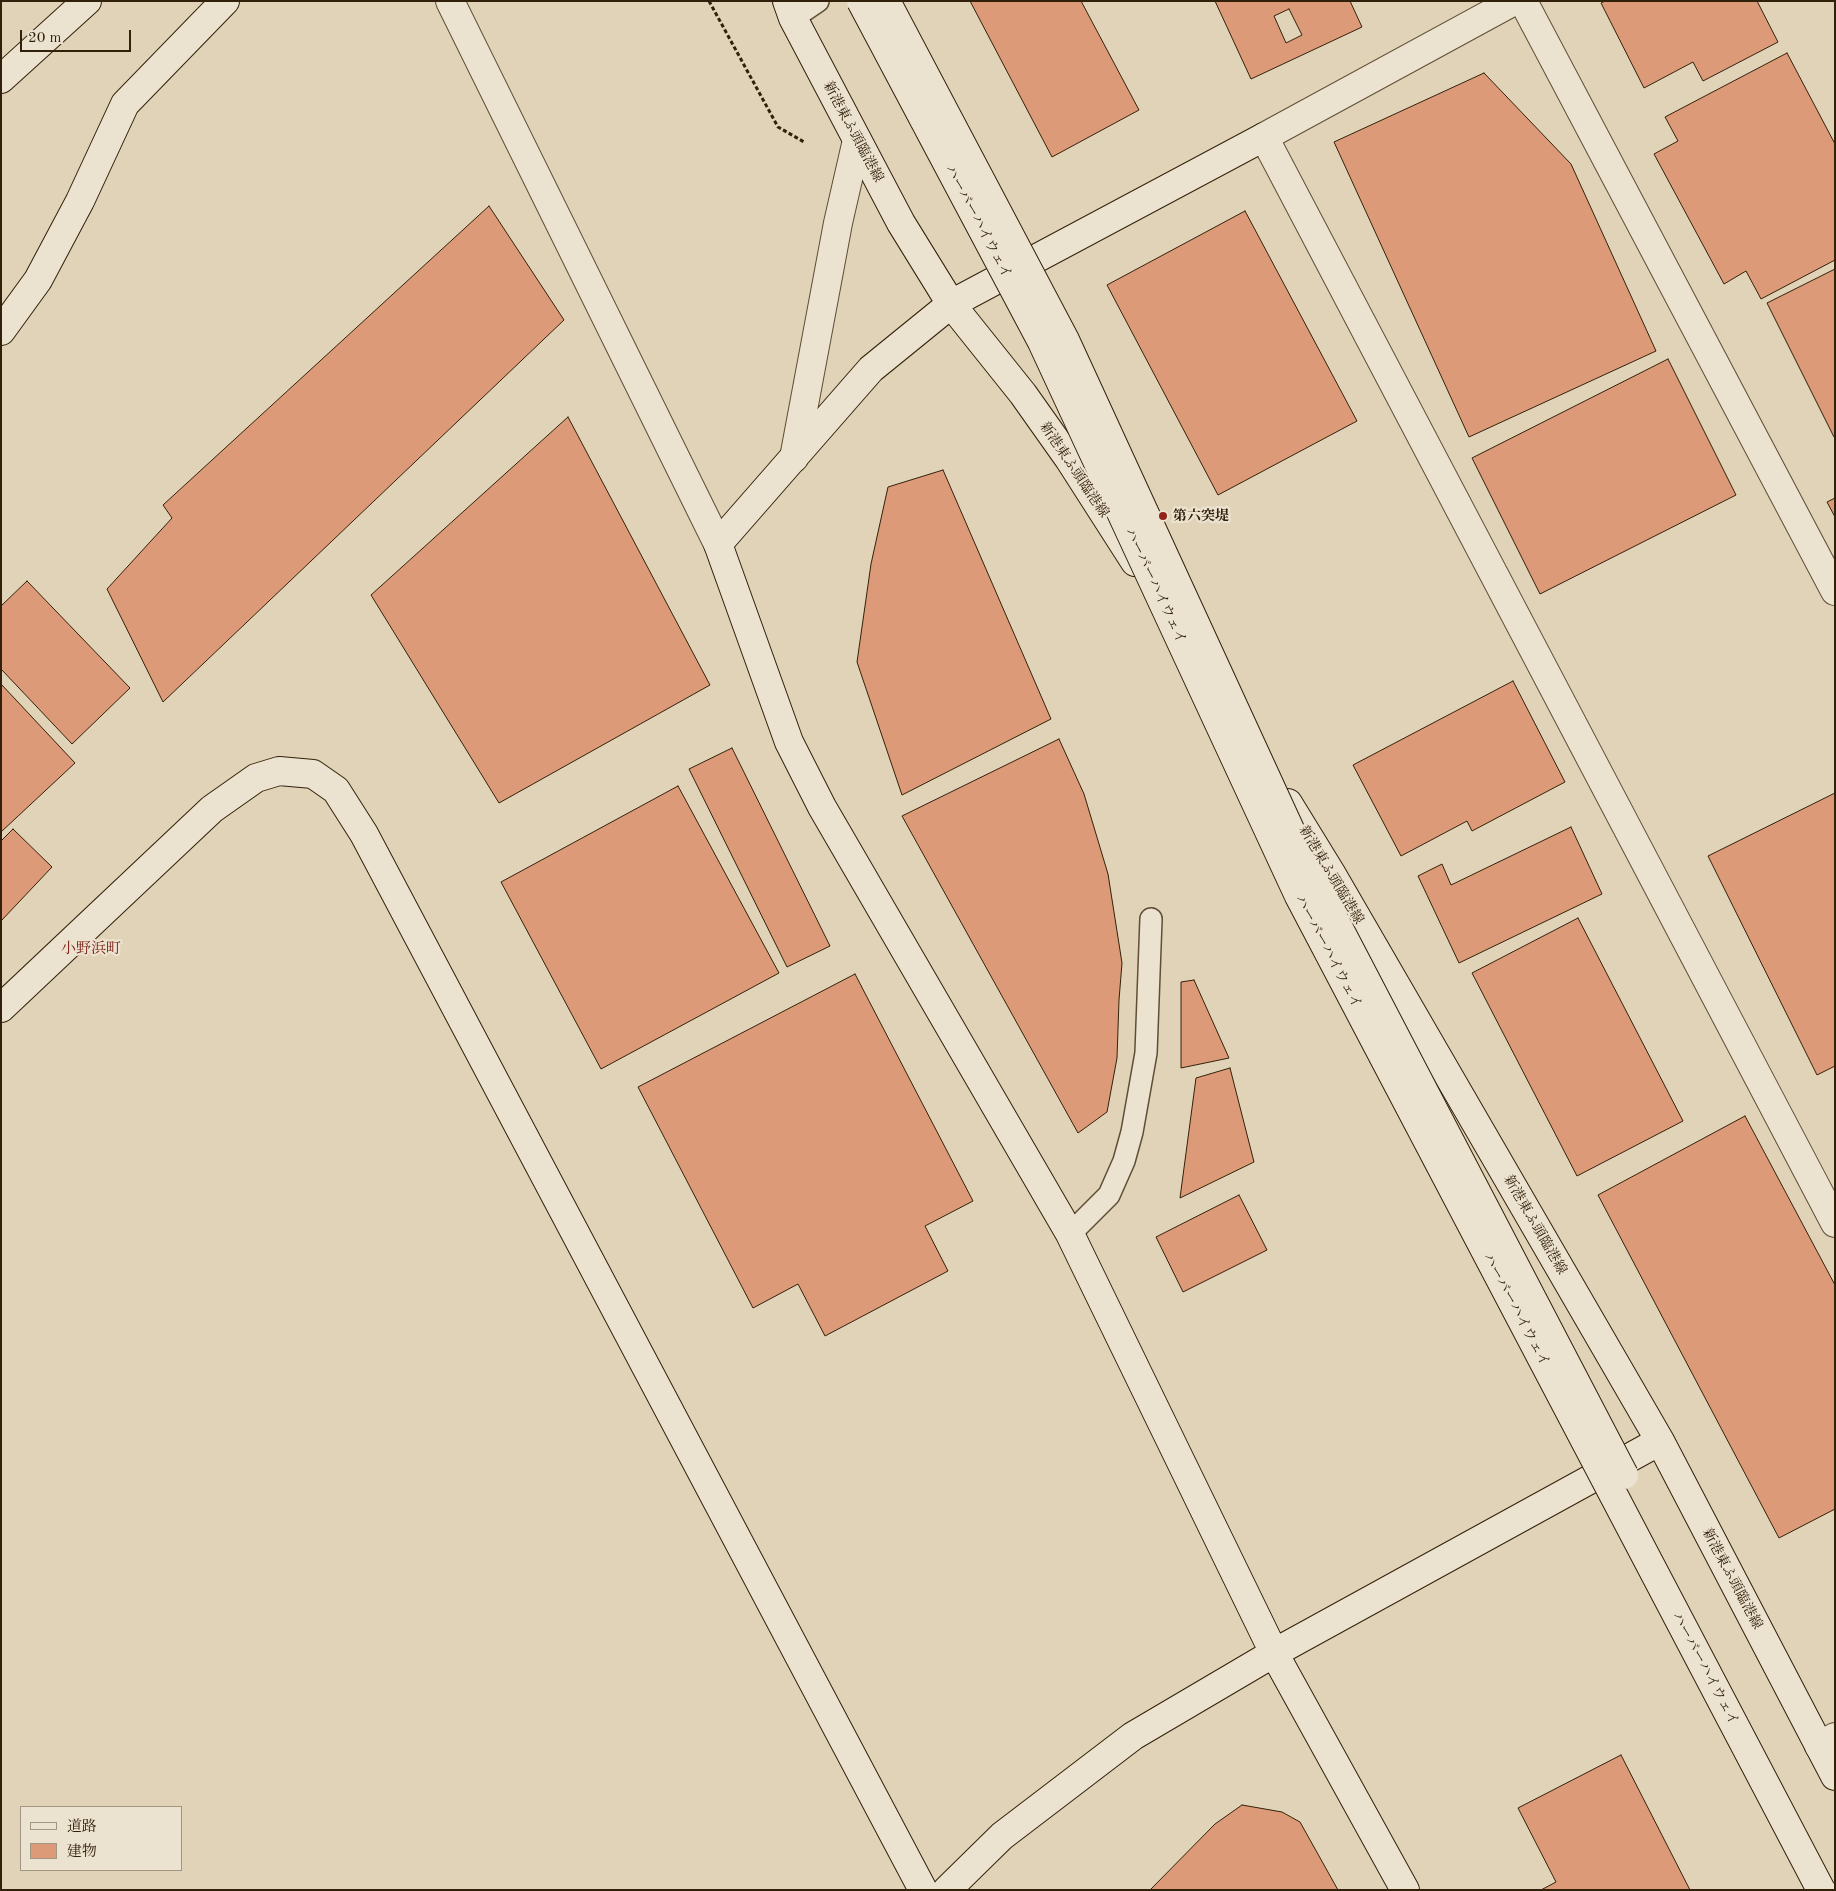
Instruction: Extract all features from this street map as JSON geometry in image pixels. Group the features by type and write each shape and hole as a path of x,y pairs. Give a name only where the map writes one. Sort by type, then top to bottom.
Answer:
{"street":[{"path":"1,79 87,1"},
{"path":"1,331 38,280 80,201 125,104 225,1"},
{"path":"450,1 718,544 789,742 818,799 1070,1234 1274,1653 1405,1890"},
{"name":"ハーバーハイウェイ","path":"861,1 1042,342 1299,896 1821,1890"},
{"name":"ハーバーハイウェイ","path":"886,1 1066,340 1310,874 1835,1876"},
{"path":"718,544 871,369 951,304 1514,1"},
{"path":"1523,1 1835,591"},
{"name":"新港東ふ頭臨港線","path":"790,10 901,223 951,304 1023,394 1069,460 1332,873 1660,1440 1827,1741 1835,1776"},
{"path":"1264,136 1835,1223"},
{"path":"794,458 838,223 857,140"},
{"path":"1,1008 212,809 256,778 279,771 313,774 336,790 364,834 923,1890"},
{"path":"948,1890 1002,1836 1133,1736 1274,1653 1660,1440"}],"lane":[{"path":"790,10 818,1"},
{"path":"1070,1234 1109,1195 1124,1161 1132,1132 1146,1052 1151,919"}],"path":[{"path":"709,1 778,128 804,142"}],"building":[{"path":"970,1 1081,1 1139,110 1052,157"},
{"path":"1215,1 1350,1 1362,27 1251,79","holes":["1289,9 1302,35 1286,43 1274,16"]},
{"path":"1605,1 1757,1 1778,42 1703,81 1693,62 1644,88 1601,3"},
{"path":"1787,53 1835,144 1835,260 1761,299 1746,271 1724,284 1654,154 1678,141 1665,117"},
{"path":"1484,73 1571,164 1656,351 1469,437 1334,142"},
{"path":"489,206 564,320 163,702 107,589 172,518 163,505"},
{"path":"1245,211 1357,421 1218,495 1107,285"},
{"path":"1835,269 1835,437 1834,437 1767,303"},
{"path":"1668,359 1736,495 1540,594 1472,458"},
{"path":"568,417 710,685 499,803 371,595"},
{"path":"943,470 1051,719 902,795 857,662 871,564 888,487"},
{"path":"1835,498 1835,517 1827,502"},
{"path":"27,581 130,688 72,744 1,669 1,606"},
{"path":"1513,681 1565,782 1472,831 1467,821 1401,856 1353,765"},
{"path":"1,684 75,763 1,832"},
{"path":"1059,739 1084,794 1108,874 1122,963 1117,1058 1107,1112 1078,1133 902,816"},
{"path":"732,748 830,946 787,967 689,769"},
{"path":"678,786 779,973 601,1069 501,882"},
{"path":"1835,793 1835,1066 1817,1075 1708,856"},
{"path":"1571,827 1602,894 1459,963 1418,876 1442,864 1451,885"},
{"path":"13,829 52,867 1,921 1,841"},
{"path":"1578,918 1683,1121 1577,1176 1472,973"},
{"path":"855,974 973,1201 925,1226 948,1271 825,1336 798,1284 753,1308 638,1087"},
{"path":"1194,980 1229,1058 1181,1068 1181,982"},
{"path":"1230,1068 1254,1162 1180,1198 1196,1078"},
{"path":"1745,1116 1835,1285 1835,1509 1779,1538 1598,1195"},
{"path":"1239,1195 1267,1250 1183,1292 1156,1237"},
{"path":"1621,1755 1690,1890 1541,1890 1556,1882 1518,1808"},
{"path":"1242,1805 1282,1812 1300,1822 1338,1890 1150,1890 1215,1824"}],"place":[{"name":"第六突堤","path":"1163,516"}],"district":[{"name":"小野浜町","path":"91,949"}]}
